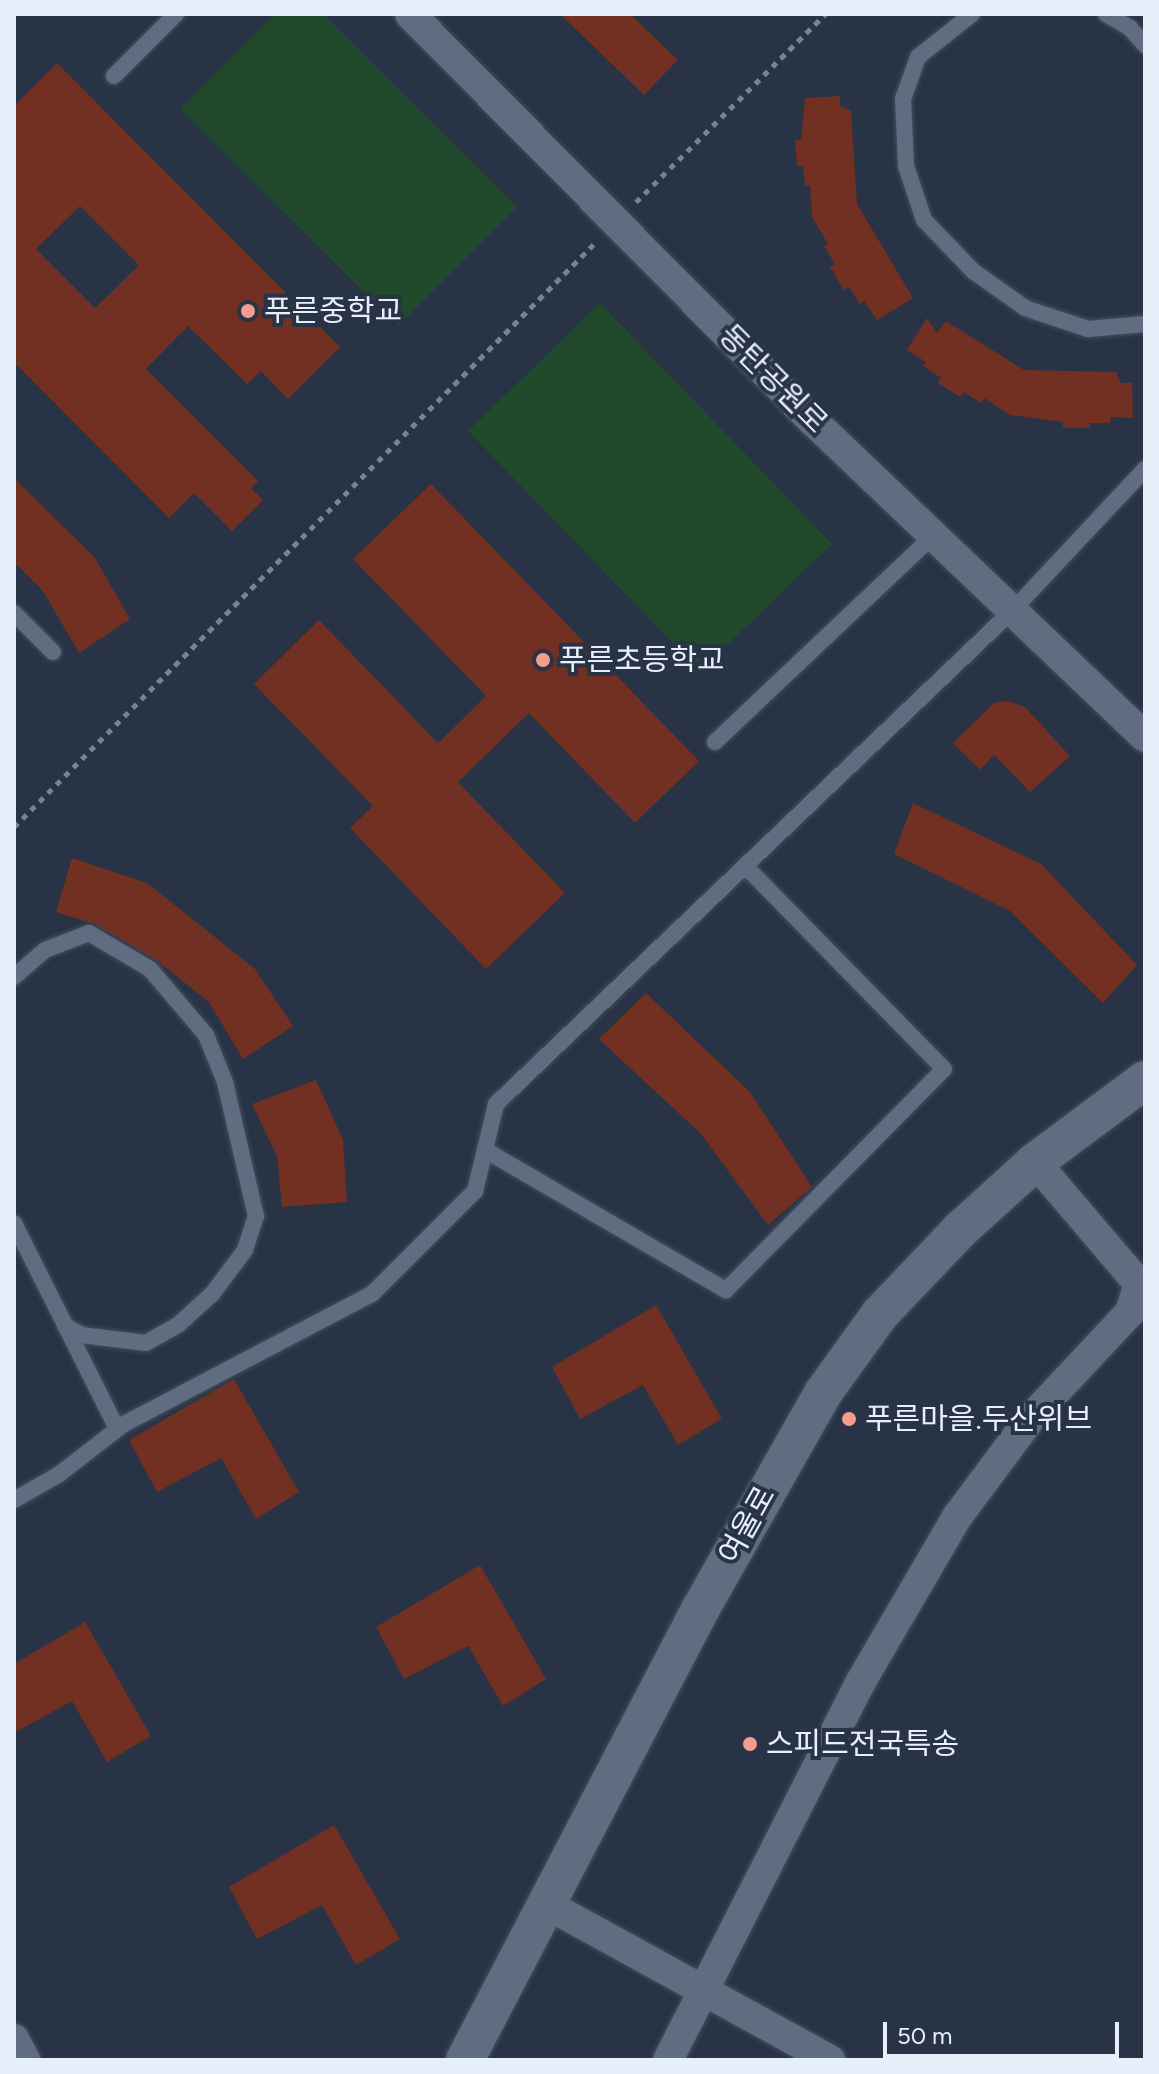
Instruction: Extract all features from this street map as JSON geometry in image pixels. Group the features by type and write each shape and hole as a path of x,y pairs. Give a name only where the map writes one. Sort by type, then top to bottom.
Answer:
{"street":[{"name":"동탄공원로","path":"410,14 934,535 1145,737"},
{"name":"여울로","path":"465,2060 701,1608 823,1393 880,1314 1035,1162 1145,1080"},
{"path":"668,2060 860,1683 957,1517 1030,1419 1130,1312 1139,1284 1035,1162"},
{"path":"548,1905 830,2060"},
{"path":"14,2039 25,2060"}],"lane":[{"path":"114,76 176,14"},
{"path":"972,14 918,57 903,99 906,166 924,220 973,271 1025,308 1088,329 1145,324"},
{"path":"1106,14 1130,28 1145,45"},
{"path":"14,1500 58,1475 117,1429 373,1293 475,1191 496,1104 1013,610 1145,469"},
{"path":"715,742 934,535"},
{"path":"14,613 53,652"},
{"path":"485,1150 726,1290 944,1069 745,866"},
{"path":"14,977 45,950 89,933 153,972 206,1035 225,1082 256,1216 245,1250 213,1293 178,1325 146,1343 82,1335 65,1326"},
{"path":"14,1223 117,1429"}],"path":[{"path":"14,827 825,14"}],"green space":[{"path":"275,14 323,14 517,207 398,326 180,109"},
{"path":"600,303 832,544 700,671 468,431"}],"building":[{"path":"560,14 630,14 678,60 644,95"},
{"path":"57,63 340,347 288,399 261,371 247,384 188,326 146,369 258,481 251,488 263,500 232,531 194,493 169,518 14,362 14,106","holes":["80,206 139,265 95,308 36,249"]},
{"path":"840,96 840,106 851,111 857,204 913,298 877,320 864,301 860,304 849,287 844,290 830,267 835,264 824,246 828,244 812,217 810,186 805,186 803,166 797,166 795,140 801,139 805,98"},
{"path":"927,318 937,333 946,321 1024,370 1116,372 1121,383 1132,383 1133,418 1111,417 1110,423 1090,423 1090,428 1063,428 1063,422 1010,415 984,398 981,403 964,392 960,397 938,383 941,378 923,366 926,362 907,350"},
{"path":"14,478 95,558 130,619 79,653 43,591 14,562"},
{"path":"431,484 699,761 635,823 529,713 458,782 565,893 486,969 350,828 373,806 254,684 319,620 438,743 486,696 353,559"},
{"path":"1008,701 1025,707 1070,756 1030,792 994,755 980,770 953,743 994,703"},
{"path":"913,803 1041,864 1137,965 1103,1003 1010,911 894,854"},
{"path":"72,858 147,883 255,969 293,1026 243,1059 208,1001 156,960 95,924 56,912"},
{"path":"646,993 750,1092 812,1187 768,1225 701,1134 599,1039"},
{"path":"316,1080 343,1140 347,1202 282,1207 277,1156 252,1104"},
{"path":"656,1305 722,1419 678,1445 643,1385 580,1419 552,1367"},
{"path":"234,1379 299,1492 256,1519 221,1458 157,1492 129,1440"},
{"path":"480,1565 546,1679 503,1706 468,1646 404,1679 376,1627"},
{"path":"85,1622 151,1736 107,1762 72,1701 14,1733 14,1664"},
{"path":"334,1825 400,1939 356,1965 322,1905 257,1939 229,1887"}],"place":[{"name":"푸른중학교","path":"248,311"},
{"name":"푸른초등학교","path":"543,660"},
{"name":"푸른마을.두산위브","path":"849,1419"},
{"name":"스피드전국특송","path":"750,1744"}]}
